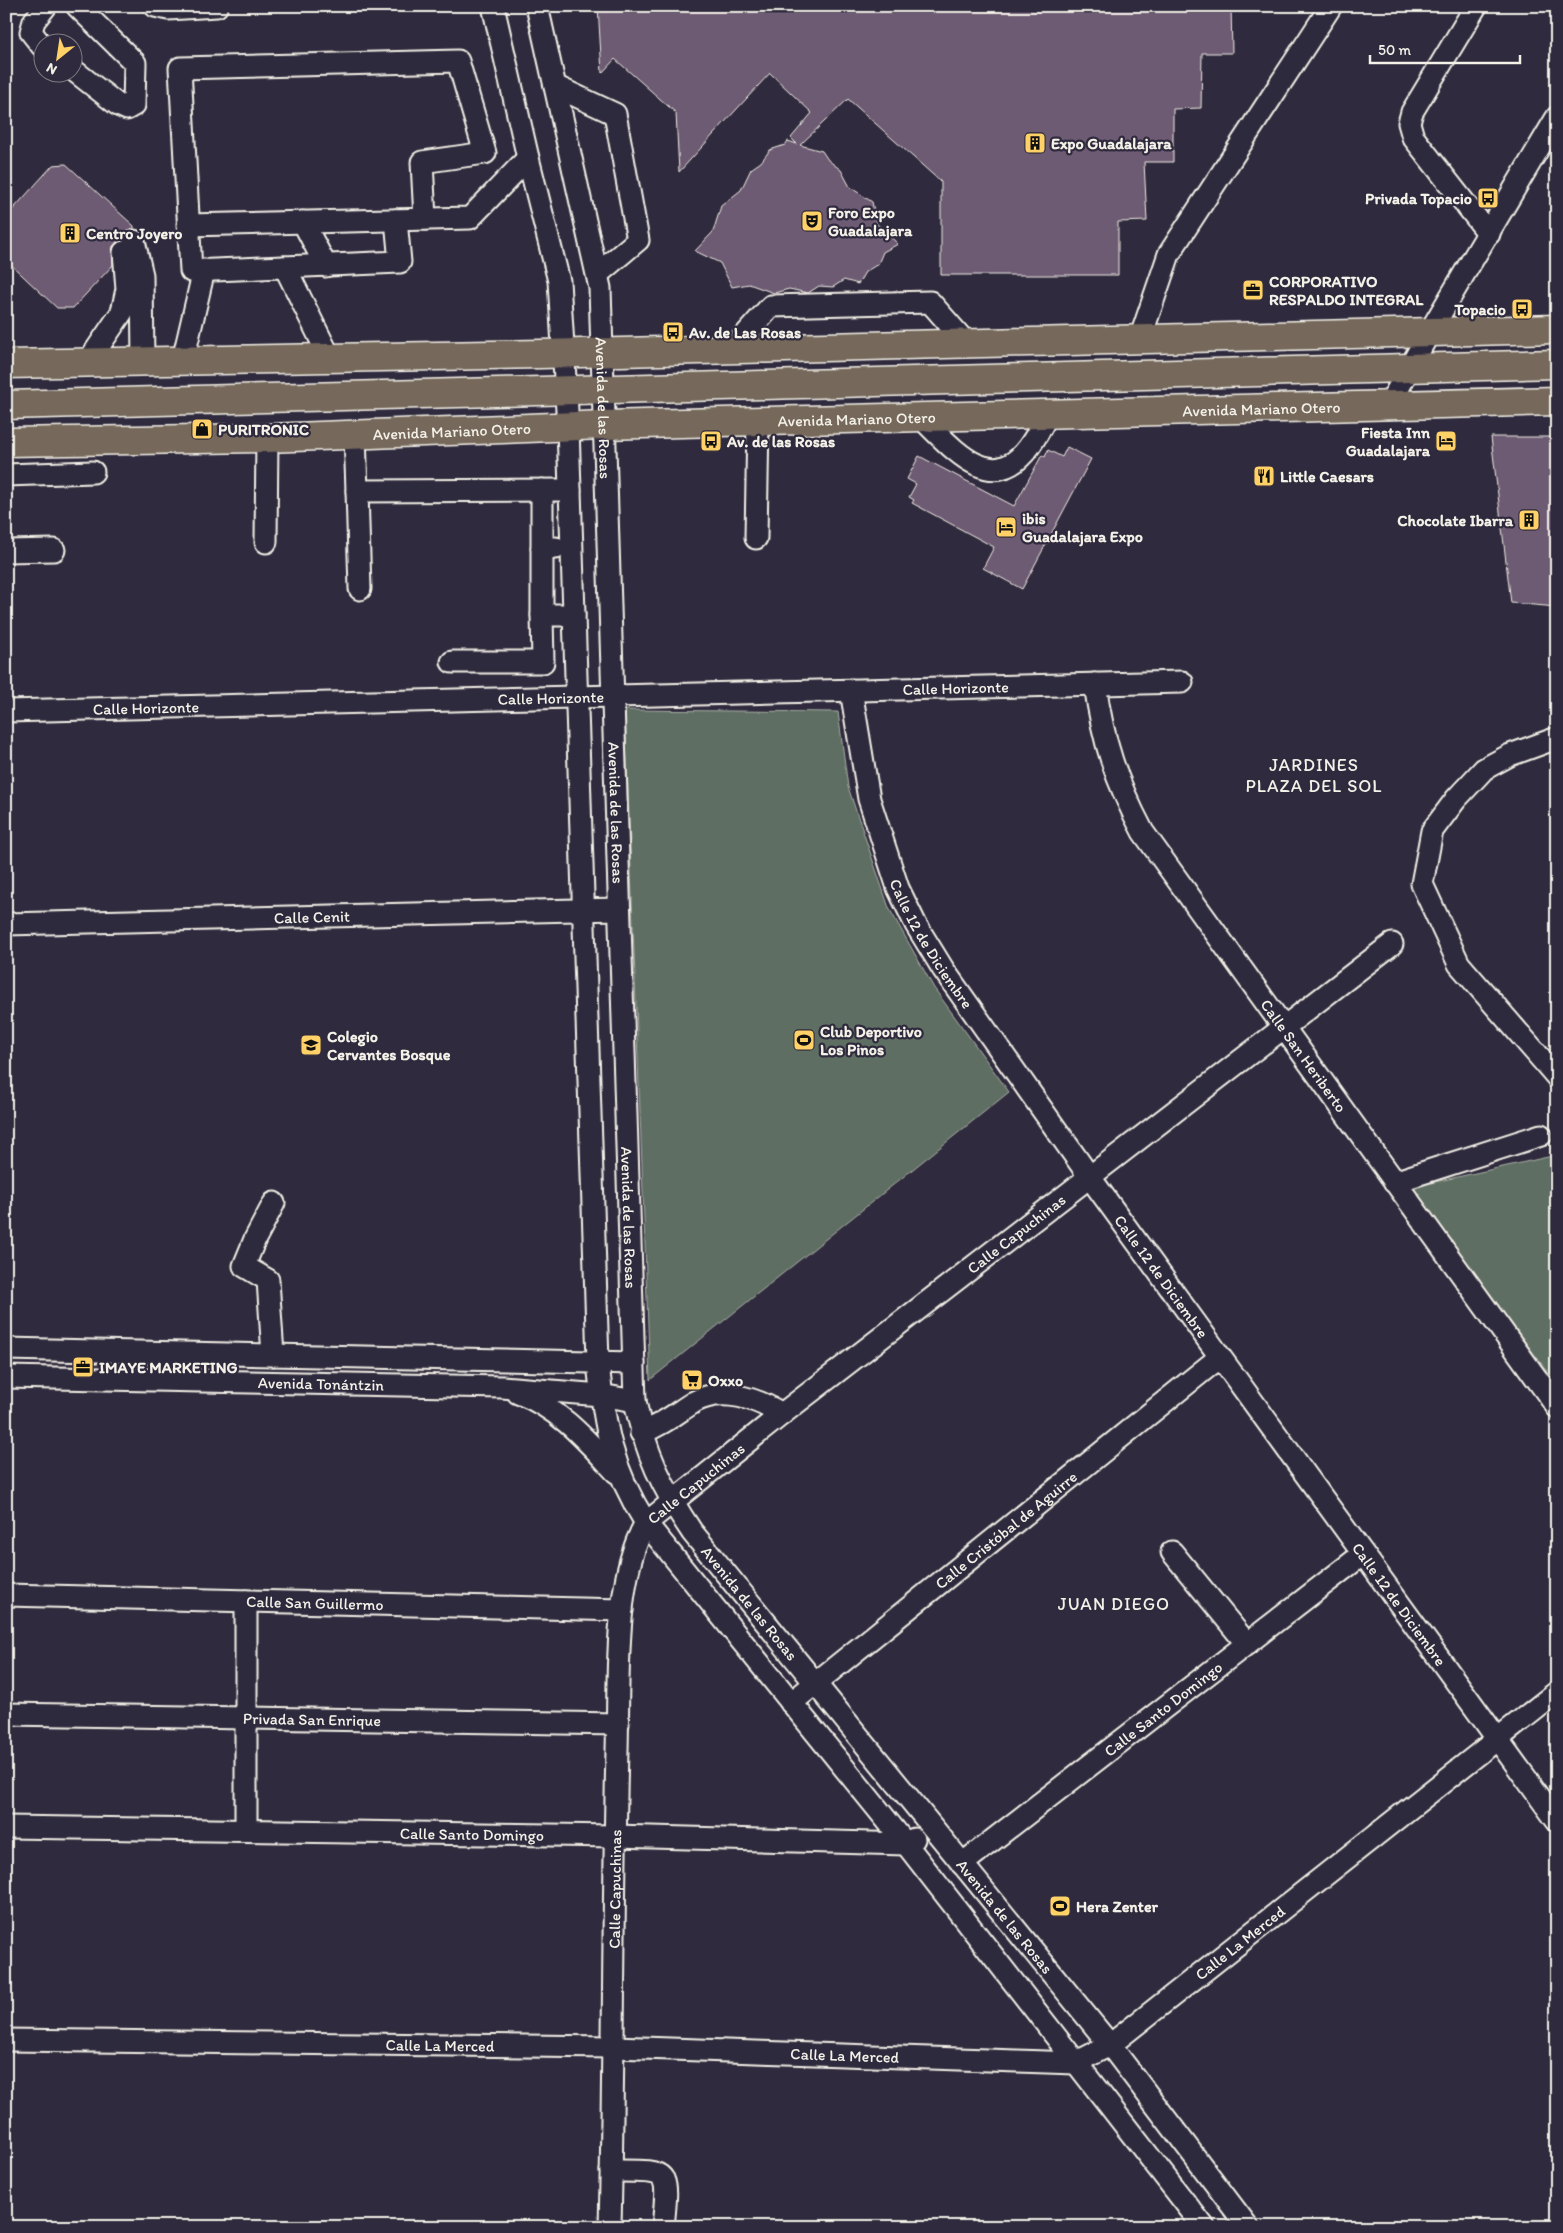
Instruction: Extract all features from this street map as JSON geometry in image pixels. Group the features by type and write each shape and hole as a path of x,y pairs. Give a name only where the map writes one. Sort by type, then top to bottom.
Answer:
{"main road":[{"path":"6,364 565,353 1557,329"},
{"path":"6,403 37,404 1557,364"},
{"name":"Avenida Mariano Otero","path":"6,442 266,438 604,425 1557,401"}],"street":[{"path":"32,33 34,21 46,6"},
{"path":"77,6 135,63 134,105 127,108 118,105 82,77"},
{"path":"155,6 168,9 217,6"},
{"name":"Avenida de las Rosas","path":"493,6 559,281 565,353 568,427 598,1362 601,1395 619,1476 646,1523 906,1844 1204,2227"},
{"name":"Avenida de las Rosas","path":"537,6 599,273 635,1401 641,1433 648,1454 672,1503 692,1532 1110,2045 1248,2227"},
{"path":"1140,340 1169,254 1331,6"},
{"path":"1476,6 1412,112 1409,123 1413,137 1489,234"},
{"path":"396,220 400,262 191,271 180,68 458,61 485,153 422,162 425,219"},
{"path":"555,86 615,114 638,240 599,273"},
{"path":"1389,405 1429,333 1557,117"},
{"path":"188,225 470,218 528,158"},
{"path":"303,222 326,266"},
{"path":"88,362 122,312 127,288 129,247 142,275 143,361"},
{"path":"285,267 330,358"},
{"path":"183,360 204,270"},
{"path":"733,349 771,306 801,305 930,302 966,343"},
{"path":"920,417 972,464 994,470 1010,465 1024,453 1048,414"},
{"path":"756,538 758,421"},
{"path":"355,435 360,589"},
{"path":"266,438 266,542"},
{"path":"6,475 93,472"},
{"path":"357,490 570,490"},
{"path":"452,662 543,662 542,490"},
{"path":"542,548 572,548"},
{"path":"6,551 54,550"},
{"path":"542,615 574,615"},
{"name":"Calle Horizonte","path":"6,711 1182,682"},
{"name":"Calle San Heriberto","path":"1095,684 1109,756 1123,794 1143,832 1557,1407"},
{"name":"Calle 12 de Diciembre","path":"851,690 869,800 898,888 916,925 943,969 1089,1176 1557,1821"},
{"path":"1557,738 1510,755 1484,769 1456,798 1432,831 1422,884 1459,964 1557,1077"},
{"name":"Calle Cenit","path":"6,924 582,908 619,909"},
{"name":"Calle Capuchinas","path":"610,2227 614,2047 615,1836 622,1610 630,1563 637,1537 646,1523 782,1414 1282,1026 1392,944"},
{"path":"1394,1182 1541,1134"},
{"path":"273,1355 268,1280 244,1266 255,1239 274,1203"},
{"name":"Avenida Tonántzin","path":"6,1349 634,1363"},
{"name":"Calle Cristóbal de Aguirre","path":"791,1703 1220,1357"},
{"name":"Avenida Tonántzin","path":"6,1377 502,1387 601,1395 635,1401"},
{"path":"502,1387 526,1396 562,1418 582,1435 619,1476"},
{"path":"641,1433 671,1420 696,1401 718,1396 740,1396 762,1402 782,1414"},
{"path":"1172,1552 1247,1644"},
{"name":"Calle Santo Domingo","path":"962,1864 1363,1554"},
{"name":"Calle San Guillermo","path":"6,1595 622,1610"},
{"path":"246,1601 246,1830"},
{"name":"Calle La Merced","path":"6,2040 614,2047 1075,2063 1110,2045 1557,1692"},
{"name":"Privada San Enrique","path":"6,1714 618,1724"},
{"name":"Calle Santo Domingo","path":"6,1827 615,1836 906,1844"},
{"path":"906,1844 934,1828"},
{"path":"611,2171 653,2172 661,2175 666,2181 667,2188 664,2227"}],"green space":[{"name":"Club Deportivo Los Pinos","path":"625,710 838,712 848,787 889,908 934,988 1009,1092 650,1380"},
{"path":"1557,1155 1557,1385 1412,1187"}],"building":[{"name":"Expo Guadalajara","path":"598,6 1231,6 1232,53 1202,53 1201,108 1173,109 1173,162 1144,162 1147,221 1118,222 1118,275 941,275 941,182 848,99 800,145 822,151 828,160 841,170 850,187 872,202 877,224 898,244 883,252 878,264 865,272 858,284 844,280 833,287 819,286 808,293 789,289 774,293 749,284 732,287 720,263 695,251 713,232 721,206 741,190 751,169 761,162 770,150 785,145 788,141 797,144 791,138 812,113 770,73 679,172 676,113 615,59 602,73"},
{"name":"Centro Joyero","path":"66,164 134,226 134,229 126,232 122,240 113,246 113,265 73,308 57,308 6,260 6,217 53,165"},
{"name":"Chocolate Ibarra","path":"1491,437 1557,437 1557,607 1511,603"},
{"name":"ibis Guadalajara Expo","path":"1067,447 1091,459 1022,589 983,568 994,547 912,503 914,500 909,497 916,484 907,479 919,456 1014,506 1042,455 1045,457 1048,450 1062,457"}],"place":[{"name":"Expo Guadalajara","path":"1035,143"},
{"name":"Privada Topacio","path":"1488,198"},
{"name":"Foro Expo Guadalajara","path":"812,221"},
{"name":"Centro Joyero","path":"70,233"},
{"name":"CORPORATIVO RESPALDO INTEGRAL","path":"1253,290"},
{"name":"Topacio","path":"1522,309"},
{"name":"Av. de Las Rosas","path":"673,332"},
{"name":"PURITRONIC","path":"202,429"},
{"name":"Av. de las Rosas","path":"711,441"},
{"name":"Fiesta Inn Guadalajara","path":"1446,441"},
{"name":"Little Caesars","path":"1264,476"},
{"name":"Chocolate Ibarra","path":"1529,520"},
{"name":"ibis Guadalajara Expo","path":"1006,527"},
{"name":"Club Deportivo Los Pinos","path":"804,1040"},
{"name":"Colegio Cervantes Bosque","path":"311,1045"},
{"name":"IMAYE MARKETING","path":"83,1367"},
{"name":"Oxxo","path":"692,1380"},
{"name":"Hera Zenter","path":"1060,1906"}],"district":[{"name":"JARDINES PLAZA DEL SOL","path":"1314,775"},
{"name":"JUAN DIEGO","path":"1114,1604"}]}
